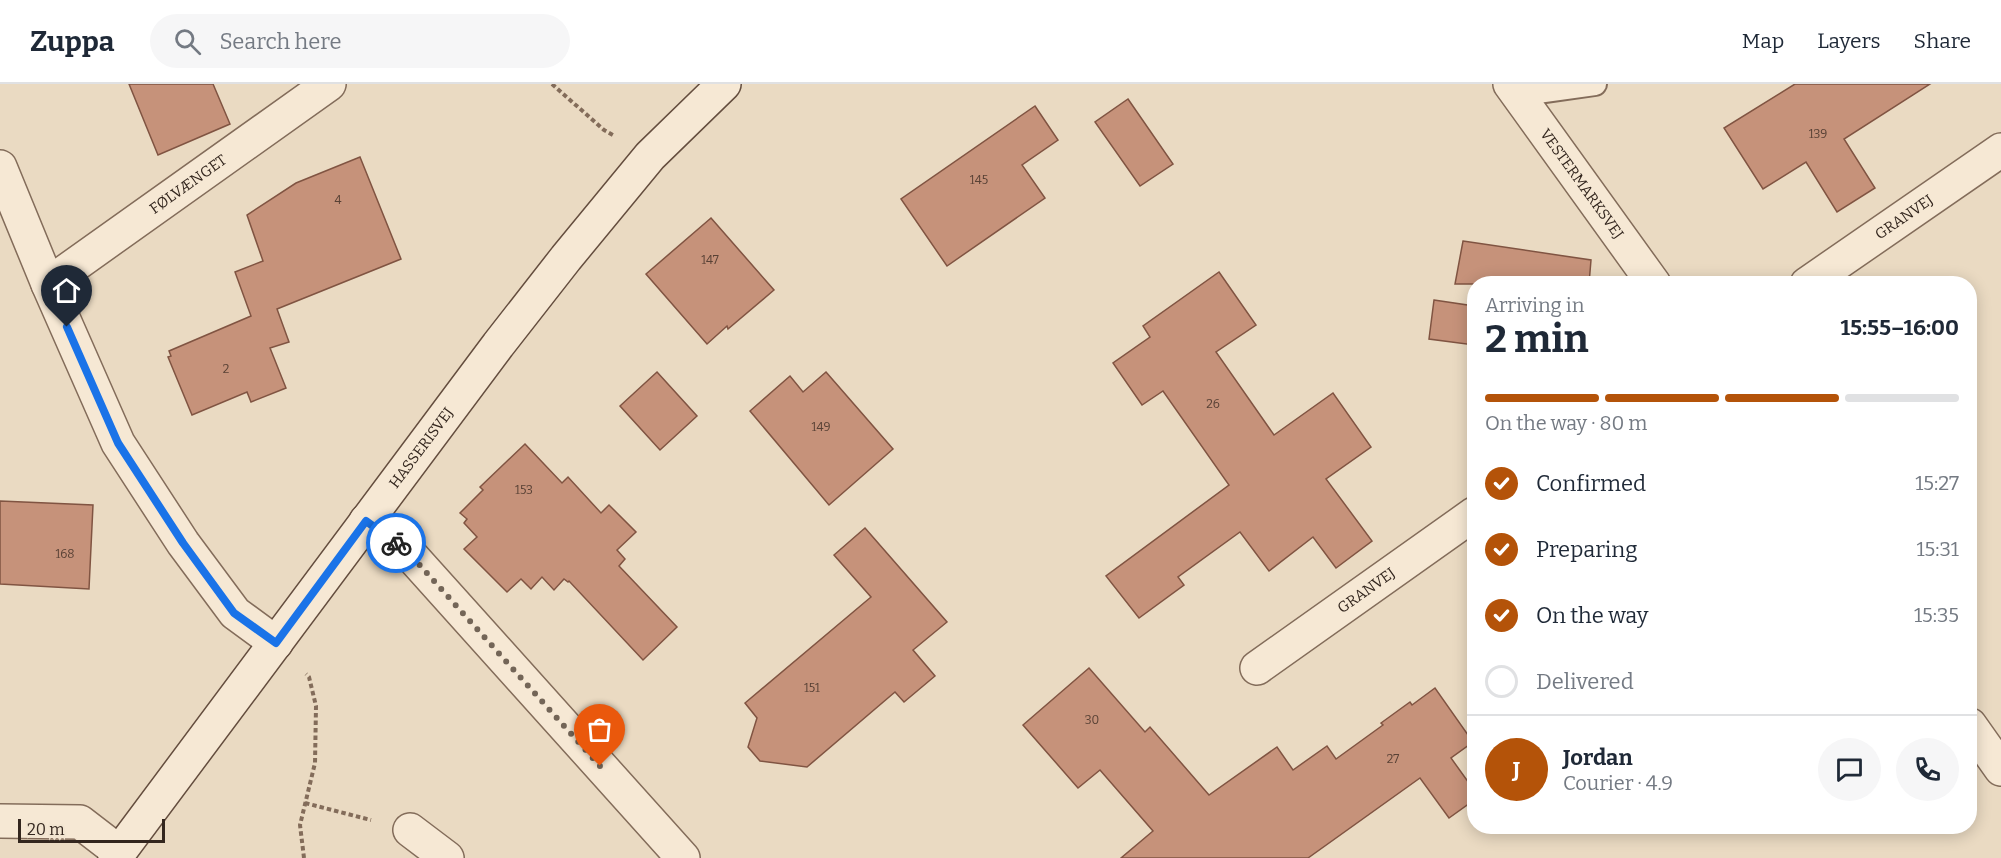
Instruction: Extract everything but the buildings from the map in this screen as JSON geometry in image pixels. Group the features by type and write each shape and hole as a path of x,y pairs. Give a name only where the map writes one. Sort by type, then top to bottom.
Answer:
{"street":[{"name":"FØLVÆNGET","path":"48,284 328,84"},
{"name":"HASSERISVEJ","path":"117,855 566,258 650,156 724,84"},
{"name":"VESTERMARKSVEJ","path":"1514,89 1648,276"},
{"name":"GRANVEJ","path":"1819,276 2001,150"},
{"path":"0,167 48,284 118,443 183,543 234,613 276,643"},
{"name":"GRANVEJ","path":"1257,668 1467,519"},
{"path":"366,521 408,552 679,857"},
{"path":"1977,735 2001,769"},
{"path":"0,821 80,822 117,855"},
{"path":"410,830 447,858"}],"lane":[{"path":"1514,89 1595,84"}],"path":[{"path":"552,84 604,130"},
{"path":"303,671 309,677 316,706 315,763 300,825 304,858"},
{"path":"305,803 410,830"}],"way so far":[{"path":"396,543 408,552 600,766"}],"route":[{"path":"67,327 118,443 183,543 234,613 276,643 366,521 396,543"}]}
